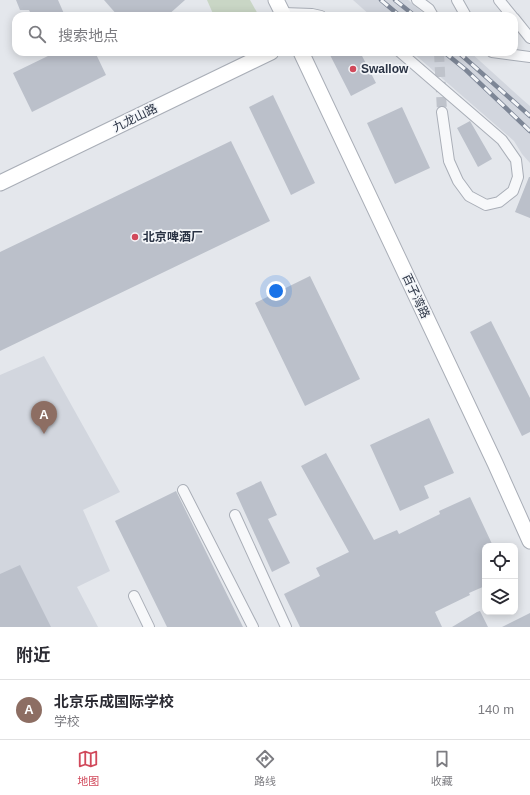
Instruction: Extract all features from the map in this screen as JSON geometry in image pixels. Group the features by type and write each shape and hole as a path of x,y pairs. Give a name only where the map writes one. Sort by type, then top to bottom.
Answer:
{"street":[{"path":"417,0 431,12"},
{"path":"457,0 464,12"},
{"path":"499,0 509,12"},
{"path":"281,10 296,12"},
{"path":"518,23 530,38"},
{"path":"518,55 530,57"},
{"name":"九龙山路","path":"0,184 263,56"},
{"name":"百子湾路","path":"303,56 489,449 530,541"},
{"path":"405,56 502,140 516,160 518,177 513,191 499,202 486,206 469,196 458,181 449,161 442,112"},
{"path":"183,490 253,627"},
{"path":"235,515 286,627"},
{"path":"134,596 149,627"}],"shaded area":[{"path":"353,0 408,0 422,12 366,12"},
{"path":"417,56 474,56 530,106 530,163 514,141"},
{"path":"44,356 120,492 83,510 110,571 77,587 98,627 0,627 0,375"}],"green space":[{"path":"207,0 250,0 257,12 212,12"}],"building":[{"path":"16,0 58,0 63,12 30,12 29,10 20,10"},
{"path":"104,0 185,0 172,12 114,12"},
{"path":"48,56 97,56 106,75 32,112 13,73"},
{"name":"Swallow","path":"331,56 362,56 376,83 351,96"},
{"path":"273,95 315,183 291,195 249,107"},
{"path":"402,107 430,168 395,184 367,123"},
{"path":"470,121 492,159 478,167 457,128"},
{"name":"北京啤酒厂","path":"231,141 270,221 0,351 0,252"},
{"path":"530,177 530,218 515,212"},
{"path":"310,276 360,379 305,406 255,303"},
{"path":"491,321 530,398 530,432 522,436 470,332"},
{"path":"429,418 454,473 424,486 429,498 400,511 370,445"},
{"path":"326,453 374,540 397,530 399,534 440,514 439,511 470,497 492,543 482,543 482,587 469,593 470,595 435,612 442,627 300,627 284,594 320,576 316,568 349,552 301,466"},
{"path":"261,481 277,515 268,519 290,563 272,572 236,493"},
{"path":"176,491 243,627 167,627 115,521"},
{"path":"20,565 51,627 0,627 0,574"},
{"path":"480,611 488,627 452,627"},
{"path":"530,613 530,627 502,627"}],"tunnel":[{"path":"439,56 442,112"}],"railway":[{"path":"381,0 395,12"},
{"path":"395,0 410,12"},
{"path":"449,56 466,70 530,131"},
{"path":"462,56 530,116"}],"place":[{"name":"Swallow","path":"353,69"},
{"name":"北京啤酒厂","path":"135,237"},
{"name":"北京乐成国际学校","path":"44,434"}]}
